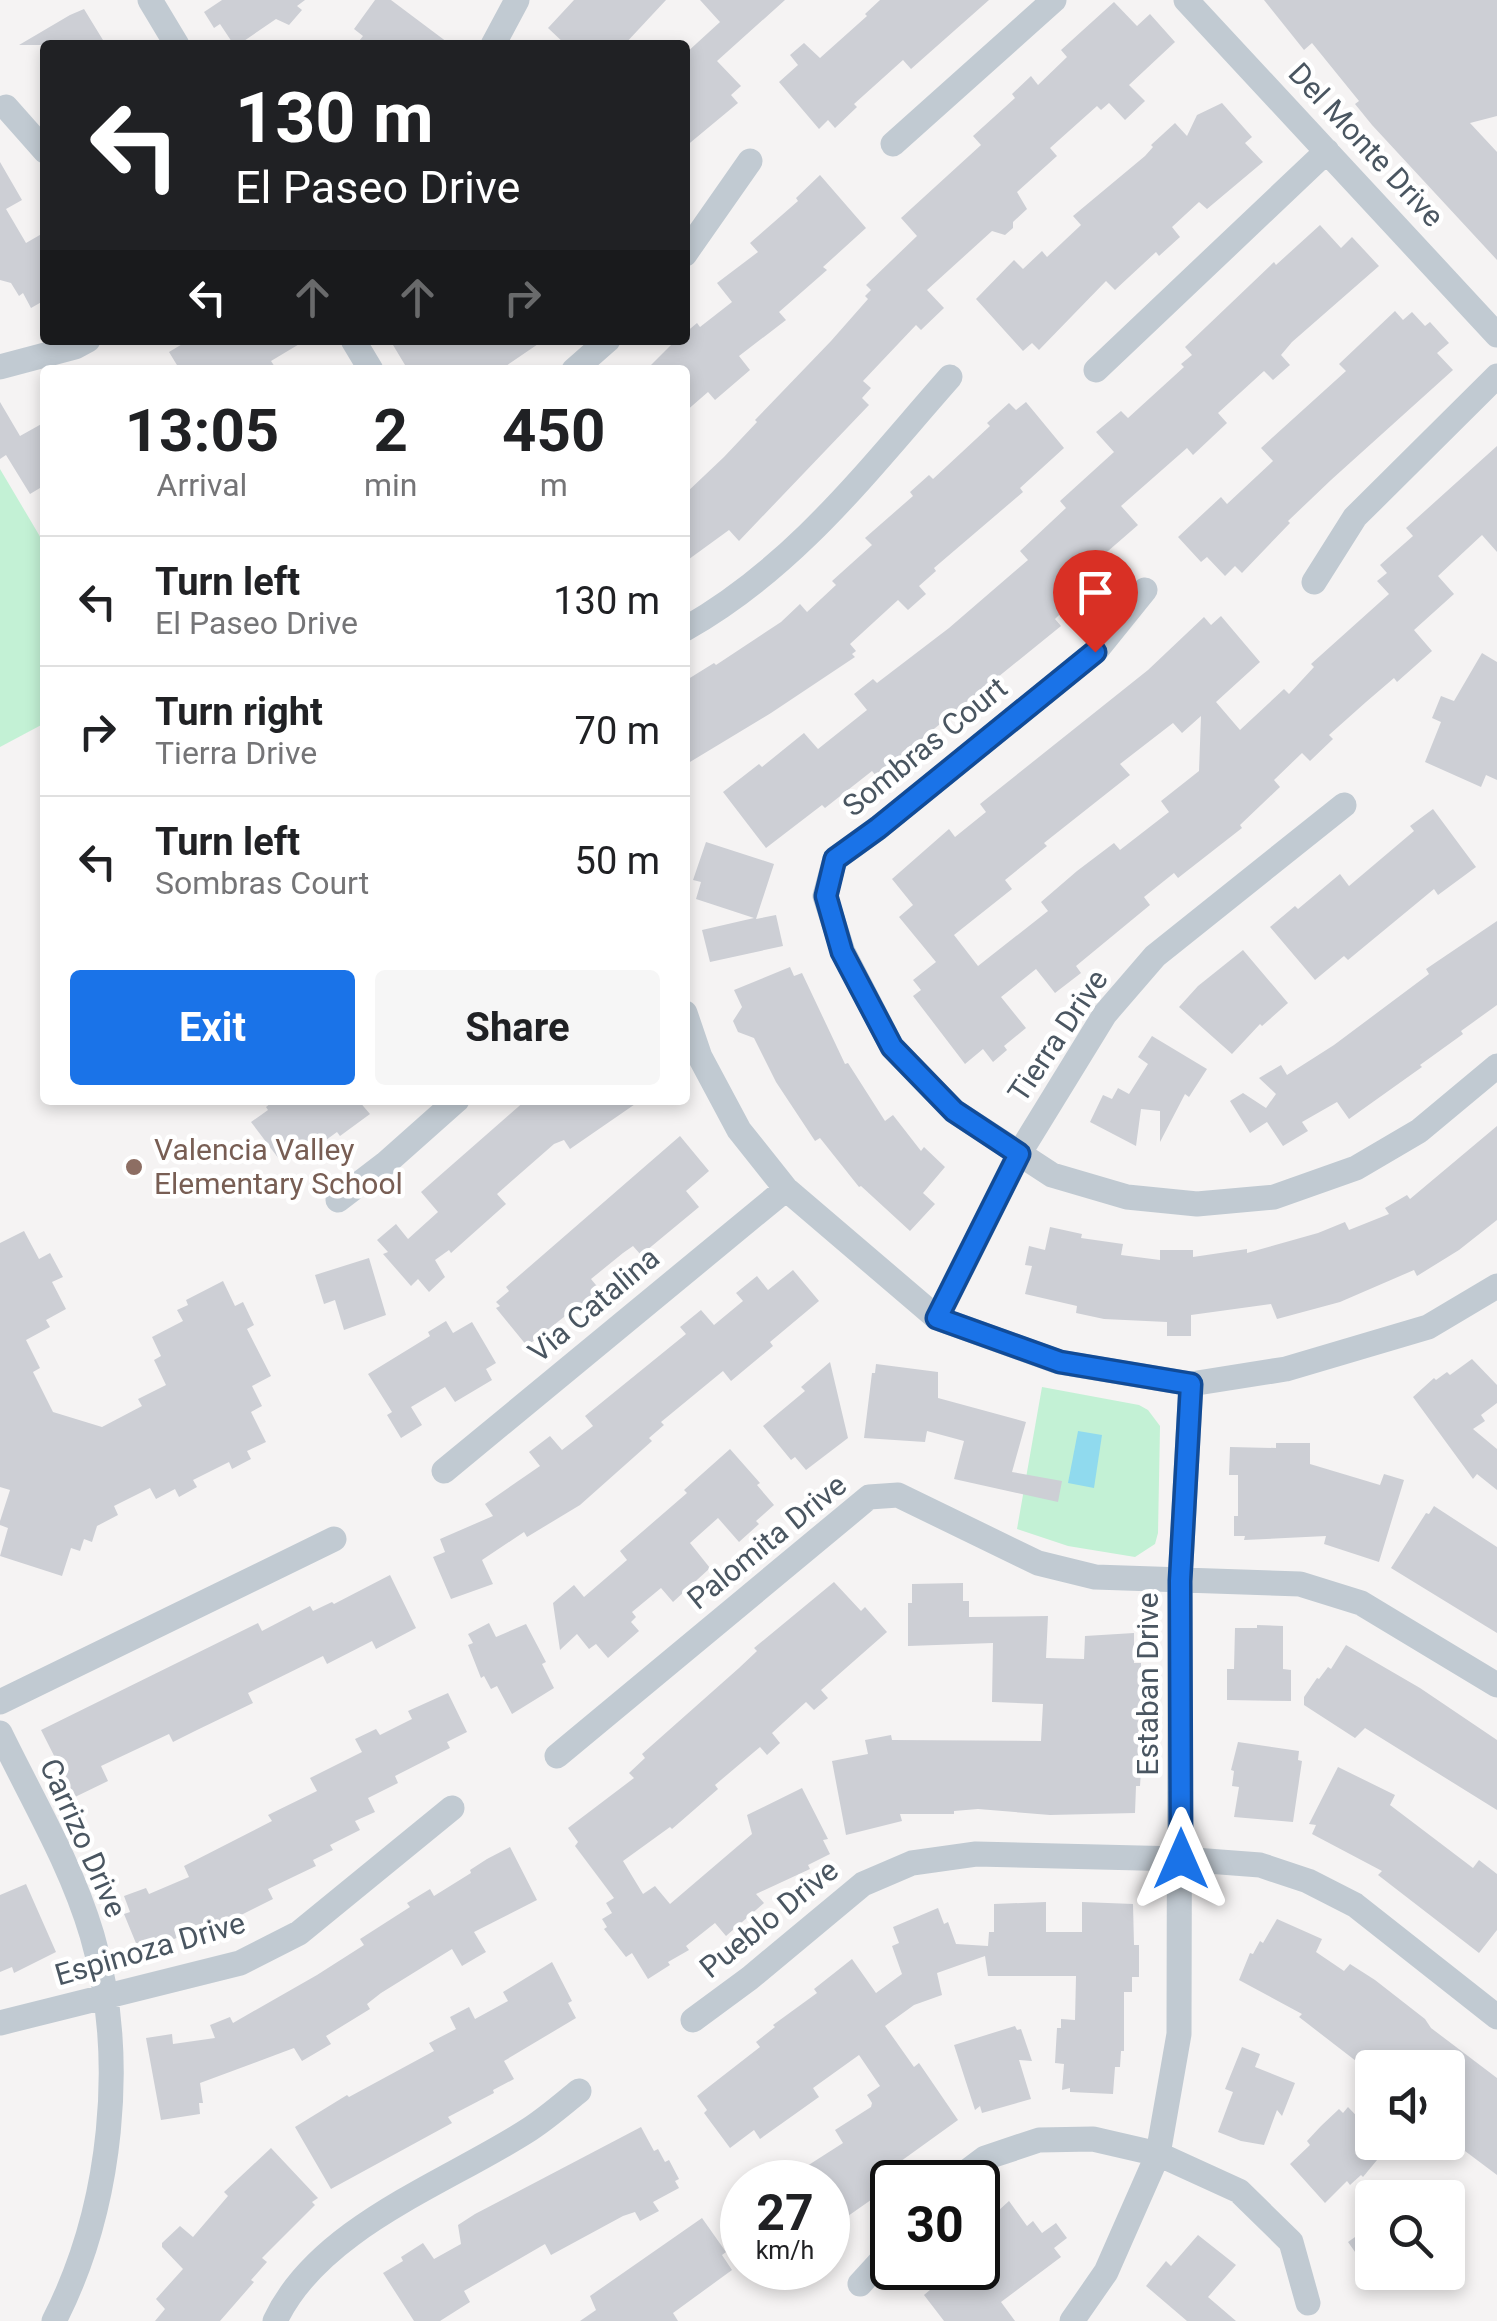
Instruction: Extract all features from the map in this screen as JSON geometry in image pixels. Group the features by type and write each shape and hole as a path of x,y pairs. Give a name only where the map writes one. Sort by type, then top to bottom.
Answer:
{"street":[{"path":"150,0 174,40"},
{"path":"495,40 517,0"},
{"path":"894,144 1054,0"},
{"name":"Del Monte Drive","path":"1186,0 1497,335"},
{"path":"6,107 40,145"},
{"path":"1096,370 1327,151"},
{"path":"690,247 750,162"},
{"path":"0,367 80,345"},
{"path":"580,365 602,345"},
{"path":"1314,582 1355,517 1497,376"},
{"path":"690,626 730,604 804,542 950,377"},
{"name":"Sombras Court","path":"1145,590 1095,652 835,859 826,896 842,952 892,1047 954,1111 1052,1175 1127,1198 1197,1204 1274,1197 1356,1168 1419,1131 1497,1066"},
{"name":"Tierra Drive","path":"937,1318 1019,1154 1105,1014 1155,956 1344,805"},
{"path":"690,1028 700,1057 739,1130 786,1189 937,1318 1060,1362 1191,1384 1286,1369 1428,1327 1495,1291"},
{"path":"338,1200 451,1105"},
{"name":"Via Catalina","path":"444,1471 786,1189"},
{"name":"Estaban Drive","path":"1072,2321 1106,2272 1158,2154 1179,2034 1180,1581 1191,1384"},
{"name":"Palomita Drive","path":"557,1756 869,1497 898,1495 1038,1563 1094,1576 1300,1584 1361,1603 1497,1684"},
{"path":"0,1702 334,1539"},
{"name":"Carrizo Drive","path":"0,1733 79,1898 106,1998 110,2092 101,2182 72,2286 54,2321"},
{"name":"Espinoza Drive","path":"0,2023 240,1964 298,1932 452,1808"},
{"name":"Pueblo Drive","path":"693,2020 863,1884 912,1863 976,1854 1260,1864 1308,1881 1355,1905 1497,2017"},
{"path":"275,2321 314,2266 355,2232 532,2128 578,2091"},
{"path":"982,2160 1039,2140 1094,2139 1158,2154 1239,2191 1291,2242 1308,2303"},
{"path":"860,2284 870,2273"}],"green space":[{"path":"0,469 40,537 40,726 0,747"},
{"path":"1042,1387 1139,1405 1160,1426 1158,1533 1155,1544 1135,1557 1068,1546 1017,1529"}],"water":[{"path":"1078,1431 1102,1435 1094,1488 1068,1483"}],"building":[{"path":"222,0 305,0 297,6 302,10 289,25 276,19 245,40 231,40 220,24 214,28 204,12"},
{"path":"375,0 391,0 444,40 360,40 363,36 354,29"},
{"path":"574,0 666,0 629,40 561,40 548,28"},
{"path":"700,0 785,0 717,61 741,86 731,95 738,103 690,143 690,49 720,22"},
{"path":"880,0 989,0 911,69 903,60 854,104 857,107 835,128 828,120 819,129 779,82 798,65 790,55 804,43 820,58"},
{"path":"1264,0 1497,0 1497,116 1470,123 1497,152 1497,260 1372,125 1355,104 1359,101 1312,43 1304,50"},
{"path":"1114,2 1137,26 1150,14 1175,42 1129,85 1145,101 1125,120 1109,103 1101,110 1097,106 1050,148 1057,156 1017,192 1027,209 1013,222 1013,228 1005,235 992,231 927,290 944,308 921,330 916,325 863,381 871,388 862,398 869,405 739,541 729,530 690,558 690,489 868,299 865,296 871,290 866,285 917,236 901,218 981,145 973,136 1015,98 1012,94 1031,76 1038,85 1067,57 1061,50"},
{"path":"84,9 103,40 40,40 40,45 19,45"},
{"path":"1222,103 1252,137 1245,143 1263,162 1207,209 1199,202 1172,227 1180,237 1159,256 1156,252 1115,290 1106,281 1039,350 1032,343 1023,351 976,299 1014,260 1023,269 1042,251 1047,257 1081,225 1073,216 1145,156 1175,123 1187,136 1197,115"},
{"path":"0,162 22,200 6,209 26,243 40,235 40,303 31,308 23,293 19,296 11,283 0,280"},
{"path":"820,175 866,228 823,267 827,270 779,312 786,320 739,356 750,370 715,400 708,392 690,408 690,365 651,365 671,345 690,345 690,329 697,323 700,327 732,302 717,283 758,252 750,243 798,201 796,198"},
{"path":"1320,225 1341,248 1352,237 1379,266 1292,342 1281,355 1290,365 1273,380 1264,371 1218,413 1227,423 1193,455 1187,448 1121,506 1138,525 1054,598 1064,610 1055,619 1061,626 876,776 872,771 766,848 723,792 804,733 818,749 867,710 854,694 873,679 877,683 949,628 1028,560 1020,551 1066,508 1060,501 1114,452 1096,432 1121,411 1128,418 1184,367 1181,364 1192,355 1185,347 1274,262 1276,265"},
{"path":"1395,311 1403,320 1412,312 1425,326 1430,322 1449,343 1437,353 1453,370 1288,521 1242,573 1235,566 1225,576 1207,557 1201,562 1178,537 1221,497 1227,504 1273,461 1261,448 1346,371 1339,364"},
{"path":"181,345 298,345 271,361 274,365 177,365 169,352"},
{"path":"393,345 537,345 507,365 405,365"},
{"path":"0,402 20,436 40,425 40,488 30,494 6,455 0,459"},
{"path":"1026,402 1064,448 1020,488 1023,492 934,568 936,571 919,586 926,594 908,610 898,600 850,644 856,651 852,654 855,657 690,762 690,678 781,622 800,604 807,612 836,585 832,581 872,545 865,538 913,496 910,492 929,475 933,479 1009,403 1016,410"},
{"path":"1497,446 1497,552 1482,535 1438,576 1454,594 1414,630 1432,651 1397,682 1394,678 1329,735 1333,739 1310,761 1302,753 1274,780 1280,787 1240,825 1242,828 1178,878 1174,873 1144,897 1150,905 1076,966 1081,973 1055,993 1036,969 1001,997 1026,1028 1004,1046 1007,1050 993,1062 983,1049 965,1064 913,996 921,990 913,980 936,962 899,917 913,905 892,879 949,829 955,837 986,812 980,804 1148,670 1204,617 1211,625 1221,616 1260,662 1216,702 1240,730 1284,689 1289,694 1314,667 1311,664 1389,594 1377,581 1387,573 1380,565 1413,536 1406,528","holes":["1201,716 1199,771 1161,801 1169,812 1120,850 1114,843 1077,871 1041,902 1048,911 978,966 954,935 1012,889 1005,880 1047,846 1044,843 1130,775 1120,764 1173,723 1182,733"]},
{"path":"1482,653 1497,662 1497,780 1486,775 1481,787 1425,762 1441,722 1432,718 1441,696 1454,701"},
{"path":"1433,809 1476,867 1438,895 1434,889 1348,960 1344,956 1315,980 1270,927 1340,874 1349,886 1414,831 1410,826"},
{"path":"706,842 774,864 756,919 776,915 783,946 710,962 702,930 754,918 696,899 701,882 693,880"},
{"path":"1497,921 1497,1005 1422,1067 1349,1119 1337,1102 1302,1122 1308,1131 1283,1146 1267,1122 1250,1133 1230,1101 1243,1093 1266,1108 1276,1094 1259,1078 1281,1065 1287,1075 1334,1045 1429,974 1426,969"},
{"path":"1243,950 1288,1003 1260,1024 1232,1054 1179,1007 1198,986"},
{"path":"790,967 794,976 802,973 845,1064 848,1063 885,1121 893,1115 921,1151 924,1147 945,1167 923,1193 935,1204 910,1231 859,1187 820,1138 815,1141 776,1082 754,1038 738,1032 733,1021 742,1007 734,990"},
{"path":"1152,1036 1207,1069 1189,1097 1185,1094 1160,1142 1160,1111 1141,1109 1136,1146 1090,1122 1103,1095 1112,1099 1118,1088 1129,1094 1148,1064 1138,1057"},
{"path":"362,1105 370,1114 297,1161 289,1152 279,1159 251,1122 268,1110 266,1107"},
{"path":"520,1105 634,1105 570,1149 564,1140 554,1144 497,1194 506,1204 451,1253 449,1250 435,1260 445,1277 429,1292 418,1279 411,1286 383,1254 388,1252 377,1240 396,1224 408,1239 438,1212 421,1192"},
{"path":"1497,1126 1497,1220 1417,1276 1414,1270 1340,1302 1277,1319 1271,1304 1191,1315 1191,1336 1167,1336 1167,1322 1104,1319 1076,1313 1077,1306 1025,1294 1032,1266 1025,1265 1029,1246 1045,1250 1050,1227 1082,1234 1081,1238 1123,1244 1121,1255 1160,1260 1160,1250 1193,1250 1193,1257 1247,1249 1247,1253 1345,1222 1349,1230 1389,1214 1385,1208 1407,1195 1410,1199"},
{"path":"680,1136 709,1171 686,1191 699,1207 641,1255 633,1246 623,1253 591,1279 605,1296 584,1313 578,1306 527,1346 496,1308 500,1306 496,1302 509,1291 506,1287"},
{"path":"24,1231 39,1259 50,1253 63,1277 52,1282 66,1309 46,1320 50,1327 26,1340 40,1368 33,1372 53,1412 102,1427 142,1406 138,1399 166,1385 154,1360 161,1356 152,1337 183,1321 177,1310 188,1305 186,1300 223,1281 235,1306 243,1302 254,1325 247,1329 271,1376 252,1386 262,1406 251,1412 266,1442 247,1451 251,1459 232,1469 229,1462 193,1480 197,1487 179,1497 175,1489 156,1499 150,1488 114,1506 118,1515 97,1526 92,1542 84,1539 80,1551 71,1548 62,1576 0,1556 8,1528 0,1525 0,1521 10,1490 0,1487 0,1243"},
{"path":"369,1258 386,1315 344,1330 335,1300 324,1304 315,1275"},
{"path":"793,1270 819,1301 770,1342 773,1346 731,1381 723,1371 661,1422 664,1425 649,1438 652,1441 580,1505 527,1537 524,1532 482,1560 493,1584 451,1599 433,1557 445,1552 440,1539 493,1516 485,1504 540,1466 529,1452 550,1436 562,1450 593,1426 585,1416 686,1334 680,1327 701,1310 714,1325 743,1301 736,1293 757,1276 768,1290"},
{"path":"446,1321 453,1333 472,1322 496,1363 486,1369 492,1380 455,1402 445,1387 411,1407 422,1425 401,1438 387,1415 392,1412 368,1374 430,1336 428,1332"},
{"path":"1472,1359 1497,1385 1497,1403 1481,1415 1485,1421 1473,1429 1497,1449 1497,1490 1477,1474 1473,1479 1413,1397 1434,1378 1447,1372 1450,1375"},
{"path":"830,1362 848,1438 806,1470 795,1457 791,1460 763,1426 805,1391 801,1387"},
{"path":"876,1364 938,1372 938,1398 1026,1422 1012,1472 1062,1481 1058,1502 954,1479 964,1441 927,1431 925,1442 864,1438"},
{"path":"1276,1443 1310,1443 1310,1464 1380,1485 1384,1474 1404,1480 1379,1562 1324,1544 1326,1536 1244,1540 1245,1536 1234,1536 1238,1475 1229,1475 1230,1447 1276,1448"},
{"path":"730,1449 774,1505 756,1521 759,1524 739,1542 718,1518 690,1543 710,1568 673,1602 661,1588 632,1612 636,1617 631,1622 639,1631 608,1658 596,1644 589,1649 577,1634 560,1650 553,1603 574,1585 584,1597 627,1560 620,1551 687,1493 684,1490"},
{"path":"1434,1506 1497,1547 1497,1633 1391,1568"},
{"path":"390,1575 416,1628 376,1649 372,1641 327,1664 323,1656 248,1693 253,1703 173,1742 169,1734 101,1766 108,1781 75,1797 41,1730 258,1623 262,1631 310,1606 313,1611 334,1604"},
{"path":"834,1582 861,1611 865,1607 887,1632 821,1690 828,1698 814,1710 806,1702 772,1733 780,1743 767,1755 760,1747 672,1829 623,1861 643,1894 655,1886 670,1904 752,1834 747,1815 802,1788 828,1839 823,1840 830,1854 808,1865 810,1869 756,1894 764,1903 726,1936 715,1923 686,1946 689,1950 648,1979 632,1953 626,1957 604,1929 607,1927 602,1919 612,1913 606,1903 614,1898 575,1846 578,1842 568,1828 634,1778 629,1773 645,1758 642,1754 757,1651 754,1648"},
{"path":"963,1583 963,1601 969,1601 969,1617 1048,1616 1046,1658 1084,1659 1085,1636 1134,1633 1134,1663 1141,1663 1140,1741 1144,1750 1135,1813 1050,1815 978,1809 954,1814 900,1814 902,1821 846,1835 832,1761 868,1754 865,1740 891,1735 892,1740 1041,1741 1043,1704 992,1702 993,1643 908,1646 912,1584"},
{"path":"489,1623 496,1637 526,1624 546,1662 542,1664 554,1688 512,1714 497,1686 491,1689 484,1676 481,1678 468,1645 473,1643 468,1634"},
{"path":"1283,1626 1283,1669 1291,1670 1291,1701 1227,1700 1227,1669 1234,1669 1235,1628"},
{"path":"1346,1645 1420,1688 1497,1740 1497,1810 1365,1728 1355,1738 1304,1705 1304,1697 1317,1678 1328,1667 1331,1669"},
{"path":"448,1693 467,1732 447,1742 450,1748 395,1776 398,1783 368,1798 375,1812 355,1821 360,1830 330,1845 333,1850 313,1860 316,1866 268,1889 273,1899 241,1915 242,1918 198,1935 196,1930 140,1953 124,1914 130,1912 124,1896 146,1888 149,1894 189,1877 184,1866 272,1821 268,1815 317,1791 310,1778 362,1752 355,1739 376,1729 380,1735 412,1719 408,1711"},
{"path":"1238,1742 1299,1751 1298,1760 1302,1761 1293,1822 1234,1817 1239,1787 1232,1786 1231,1770"},
{"path":"1338,1767 1395,1795 1390,1805 1473,1868 1479,1860 1497,1874 1497,1930 1479,1953 1378,1875 1382,1871 1312,1834 1316,1825 1309,1824"},
{"path":"510,1847 537,1900 474,1932 486,1952 462,1966 452,1949 381,1993 367,2004 370,2009 326,2036 331,2044 302,2061 294,2048 200,2083 200,2114 161,2120 146,2038 172,2034 173,2044 215,2038 210,2025 230,2017 233,2023 317,1975 364,1945 360,1939 410,1907 407,1903 430,1889 434,1896"},
{"path":"26,1884 56,1952 14,1973 12,1967 0,1972 0,1895"},
{"path":"1046,1902 1046,1932 1082,1932 1082,1902 1133,1904 1139,1977 1132,1977 1132,1992 1124,1992 1124,2051 1120,2067 1115,2067 1113,2094 1062,2090 1064,2064 1055,2063 1057,2028 1061,2028 1061,2019 1075,2020 1076,1976 988,1976 985,1956 937,1973 942,1995 914,2005 885,2026 914,2067 919,2063 958,2120 902,2160 870,2160 870,2201 850,2215 850,2160 816,2160 843,2143 835,2130 871,2107 867,2095 880,2086 859,2055 813,2088 819,2097 760,2139 754,2130 730,2148 704,2113 707,2110 697,2096 760,2047 756,2042 773,2025 817,1993 814,1989 852,1959 876,1993 902,1974 892,1946 899,1943 893,1927 938,1908 956,1944 988,1946 989,1932 994,1932 994,1904"},
{"path":"1277,1919 1322,1939 1316,1952 1344,1971 1350,1964 1375,1980 1460,2050 1355,2050 1355,2060 1299,2017 1302,2014 1239,1980 1250,1953 1260,1941 1263,1943"},
{"path":"552,1962 572,2001 568,2003 576,2018 504,2061 514,2079 448,2117 452,2123 331,2189 295,2127 347,2095 434,2051 429,2043 456,2029 450,2017 469,2007 475,2019 508,2001 503,1992"},
{"path":"1015,2026 1021,2029 1032,2061 1019,2060 1031,2099 982,2113 980,2106 975,2110 954,2045"},
{"path":"1242,2047 1260,2054 1255,2067 1295,2083 1282,2116 1277,2110 1264,2145 1218,2132 1233,2092 1225,2089"},
{"path":"1465,2054 1497,2078 1497,2175 1465,2151"},
{"path":"1348,2107 1355,2114 1355,2160 1377,2160 1363,2177 1350,2185 1347,2181 1325,2203 1290,2164 1310,2145 1307,2141 1321,2126 1339,2109 1343,2113"},
{"path":"641,2127 654,2151 658,2149 665,2162 669,2160 679,2179 675,2181 679,2188 653,2202 659,2211 640,2221 635,2212 623,2216 551,2255 545,2244 464,2291 470,2302 440,2321 414,2321 383,2273 403,2261 401,2257 423,2243 434,2259 461,2244 458,2225 475,2214"},
{"path":"271,2148 318,2198 312,2202 315,2205 262,2258 267,2262 251,2280 254,2282 220,2321 155,2321 165,2309 156,2299 183,2269 162,2243 180,2226 193,2237 228,2196 224,2192"},
{"path":"1009,2201 1027,2226 1033,2221 1042,2233 1056,2223 1067,2238 1054,2248 1061,2257 1001,2302 1015,2321 944,2321 924,2295 930,2290 1000,2290 1000,2209"},
{"path":"702,2218 720,2244 720,2279 673,2313 678,2321 580,2321 596,2310 590,2296"},
{"path":"1198,2235 1236,2265 1208,2297 1236,2321 1187,2321 1146,2286 1166,2261 1171,2266"}],"place":[{"name":"Valencia Valley Elementary School","path":"134,1167"}],"route":[{"path":"1095,652 835,859 826,896 842,952 892,1047 954,1111 1019,1154 937,1318 1060,1362 1191,1384 1180,1581 1181,1859"}]}
